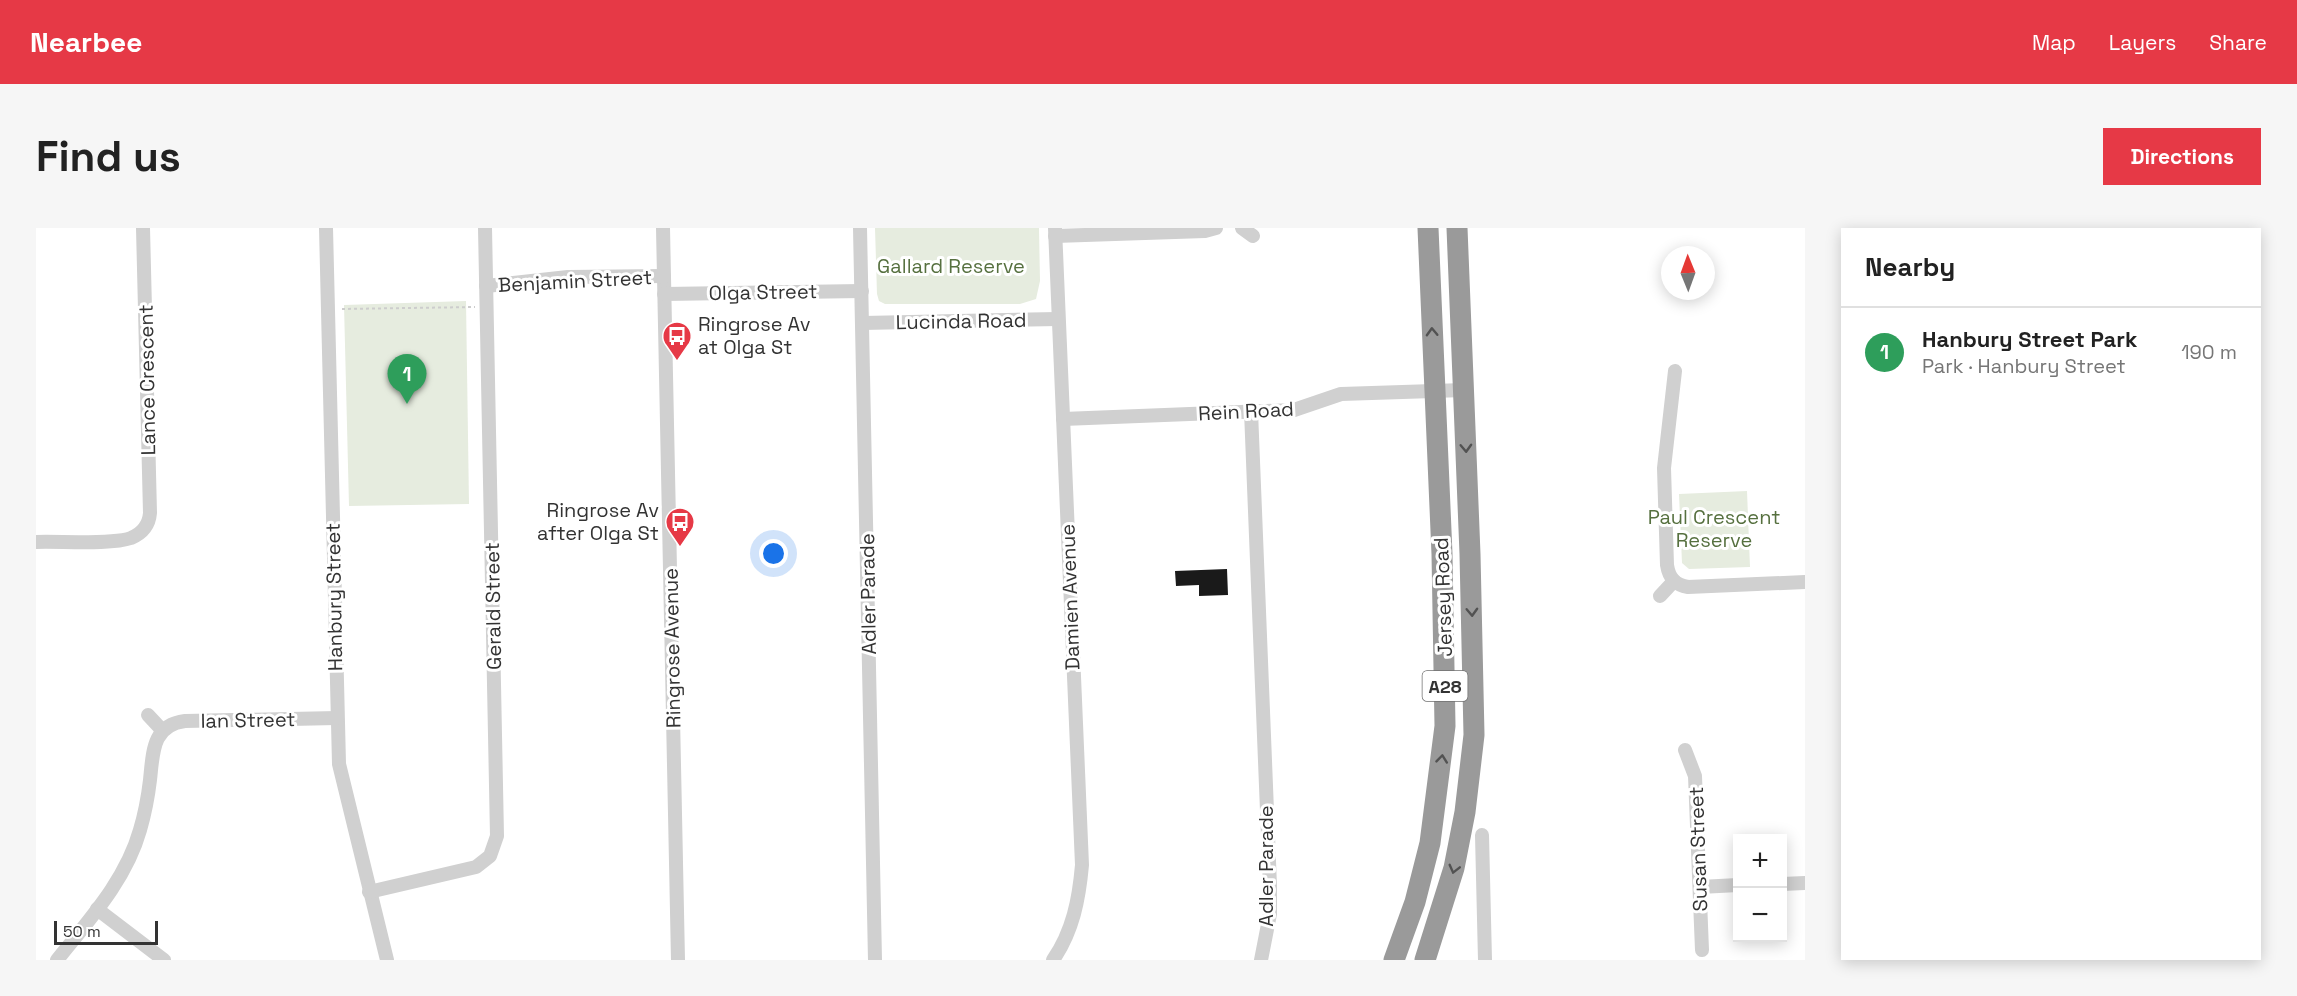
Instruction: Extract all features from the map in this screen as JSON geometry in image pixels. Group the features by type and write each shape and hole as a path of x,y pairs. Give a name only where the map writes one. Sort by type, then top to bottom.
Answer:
{"highway":[{"name":"Jersey Road","path":"1394,960 1415,902 1430,843 1445,726 1428,228"},
{"name":"Jersey Road","path":"1425,960 1454,868 1465,812 1474,735 1457,228"}],"street":[{"name":"Lance Crescent","path":"36,542 123,540 148,535 150,513 143,228"},
{"name":"Hanbury Street","path":"326,228 337,718 341,780 387,960"},
{"name":"Gerald Street","path":"369,892 476,867 490,856 498,836 485,228"},
{"name":"Ringrose Avenue","path":"663,228 678,960"},
{"name":"Adler Parade","path":"860,228 875,960"},
{"path":"1055,232 1204,231 1216,228"},
{"name":"Damien Avenue","path":"1053,960 1076,910 1082,865 1055,232"},
{"name":"Benjamin Street","path":"486,286 568,277 664,276"},
{"name":"Olga Street","path":"664,294 862,291"},
{"name":"Lucinda Road","path":"863,323 1058,319"},
{"path":"1675,370 1664,468 1667,565 1674,581 1688,587 1805,582"},
{"name":"Rein Road","path":"1063,418 1304,408 1341,394 1464,390"},
{"name":"Adler Parade","path":"1251,411 1270,886 1270,914 1261,960"},
{"path":"1660,596 1674,581"},
{"path":"57,960 116,884 140,831 154,745 162,730 148,715"},
{"name":"Ian Street","path":"162,730 171,724 185,721 337,718"},
{"name":"Susan Street","path":"1685,750 1695,776 1702,950"},
{"path":"1482,835 1485,960"},
{"path":"1787,884 1805,883"},
{"path":"1700,887 1733,885"},
{"path":"98,909 164,960"}],"path":[{"path":"328,310 487,307"}],"green space":[{"name":"Gallard Reserve","path":"875,228 1039,228 1040,281 1036,299 1020,304 885,304 879,301 877,294"},
{"path":"466,301 469,504 349,506 344,305"},
{"name":"Paul Crescent Reserve","path":"1747,491 1750,567 1689,569 1682,563 1679,494"}],"building":[{"path":"1227,569 1228,595 1199,596 1199,585 1176,586 1175,571"}],"place":[{"name":"Ringrose Av at Olga St","path":"677,362"},
{"name":"Hanbury Street Park","path":"407,404"},
{"name":"Ringrose Av after Olga St","path":"680,548"}]}
